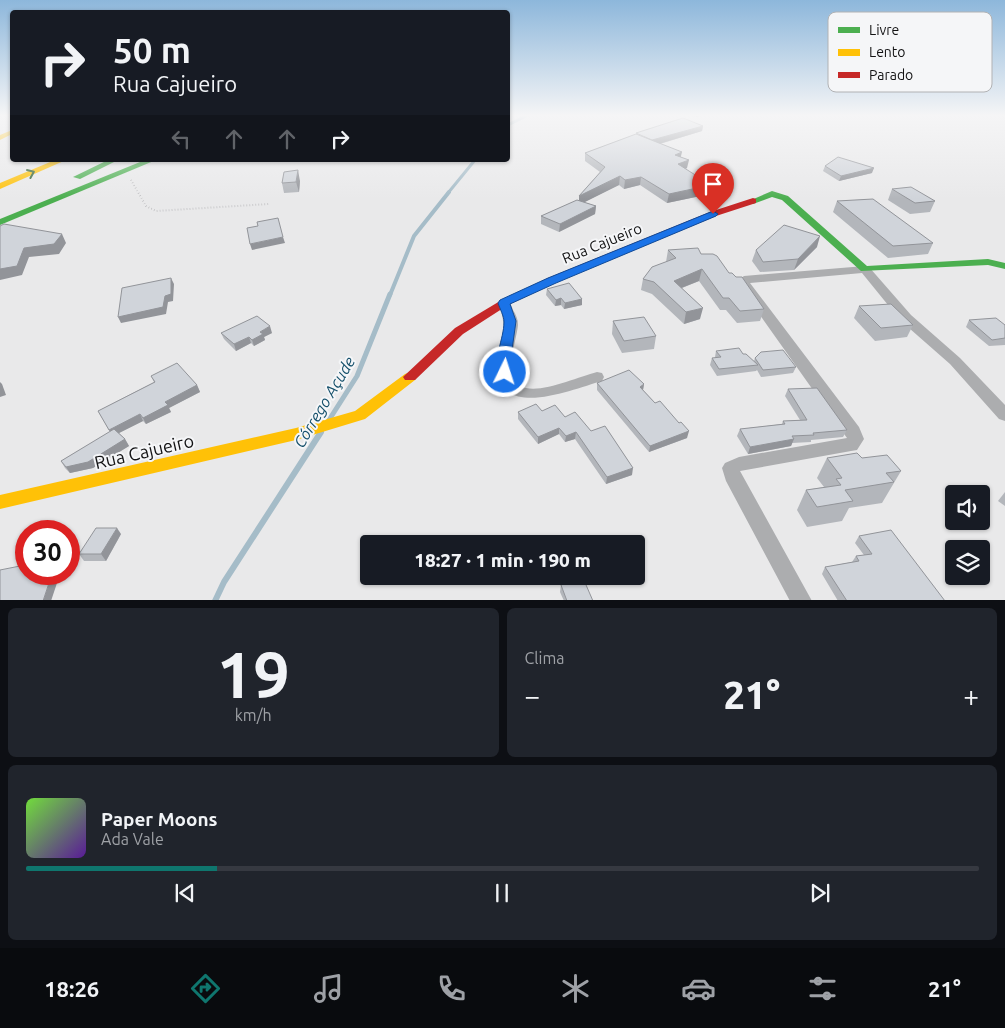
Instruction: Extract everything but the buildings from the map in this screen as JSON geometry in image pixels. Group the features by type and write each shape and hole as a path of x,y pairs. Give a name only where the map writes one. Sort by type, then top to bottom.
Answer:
{"main road":[{"path":"0,186 57,162"},
{"path":"45,194 110,162"},
{"path":"0,212 124,162"},
{"path":"0,222 148,162"},
{"name":"Rua Cajueiro","path":"0,502 296,434 360,415 401,386 459,331 504,303 552,280 713,214 772,194 785,198 865,269"},
{"path":"865,269 988,262 1005,266"}],"street":[{"path":"802,600 732,476 731,468 739,464 851,445 856,439 853,431 744,284 744,280 865,269 906,318 954,361 1005,415"},
{"path":"504,303 510,321 505,372 509,382 516,390 524,393 540,392 597,377"}],"path":[{"path":"123,172 129,178 146,206 156,211 269,204"}],"waterway":[{"name":"Córrego Açude","path":"448,193 473,162"},
{"name":"Córrego Açude","path":"390,295 414,236 449,192"},
{"name":"Córrego Açude","path":"329,420 357,376 390,294"},
{"name":"Córrego Açude","path":"215,600 224,582 321,432"}],"traffic: fast":[{"path":"77,177 110,162"},
{"path":"0,222 147,162"},
{"path":"753,201 772,194 785,198 865,269 988,262 1005,266"}],"traffic: slow":[{"path":"0,186 57,162"},
{"path":"0,502 296,434 360,415 410,377"}],"traffic: jam":[{"path":"410,377 459,331 504,303 552,280 713,214 753,201"}],"route":[{"path":"505,372 510,321 504,303 552,280 678,230 713,214"}]}
